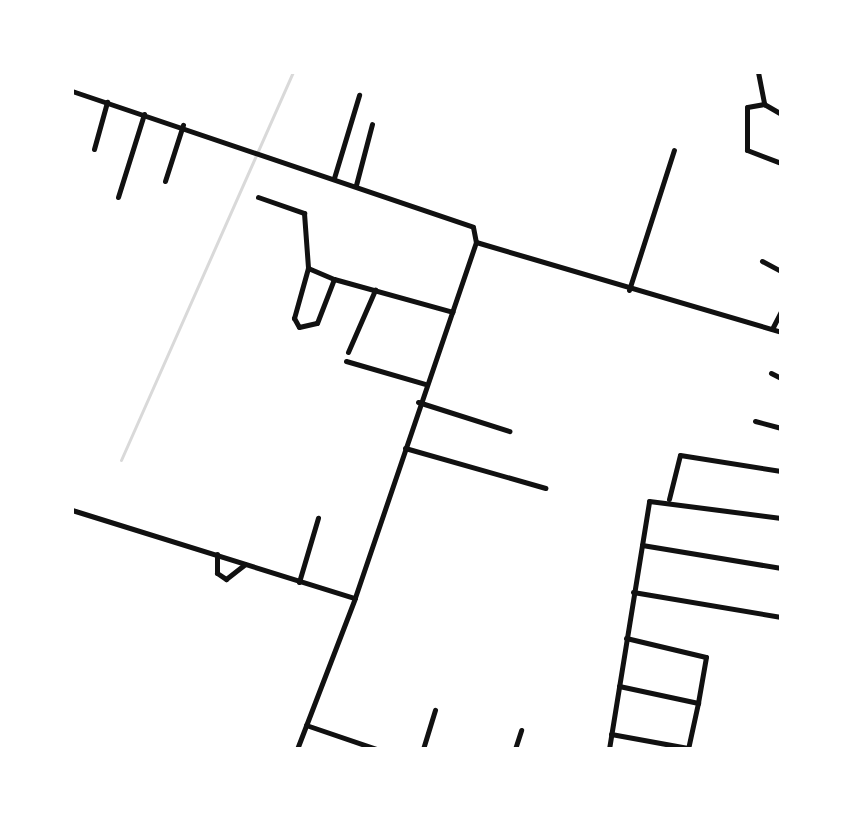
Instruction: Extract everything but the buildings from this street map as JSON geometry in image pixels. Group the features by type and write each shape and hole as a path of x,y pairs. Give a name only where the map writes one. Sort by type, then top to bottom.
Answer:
{"street":[{"path":"758,72 764,104 781,114"},
{"path":"72,91 265,151 334,178 469,223 476,242 418,402 355,598 297,749"},
{"path":"334,178 359,95"},
{"path":"94,149 107,102"},
{"path":"764,104 746,111 747,150 781,163"},
{"path":"118,197 144,113"},
{"path":"356,185 372,124"},
{"path":"165,181 183,125"},
{"path":"629,290 674,150"},
{"path":"258,197 304,213 308,268 294,318 299,327 317,323 334,279"},
{"path":"476,242 629,290 781,332"},
{"path":"762,261 781,271"},
{"path":"308,268 334,279 453,312"},
{"path":"348,352 375,290"},
{"path":"772,329 781,311"},
{"path":"346,361 425,384"},
{"path":"771,373 781,378"},
{"path":"418,402 509,431"},
{"path":"755,421 781,428"},
{"path":"405,448 545,488"},
{"path":"669,499 680,455 781,471"},
{"path":"609,749 649,501 669,499 781,518"},
{"path":"72,510 355,598"},
{"path":"299,582 318,518"},
{"path":"642,545 781,568"},
{"path":"217,554 217,573 226,579 245,564"},
{"path":"633,592 781,617"},
{"path":"611,734 688,749 706,657 626,638"},
{"path":"619,686 698,703"},
{"path":"423,749 435,710"},
{"path":"306,725 372,748"},
{"path":"515,749 521,730"}],"waterway":[{"path":"121,460 293,72"}]}
